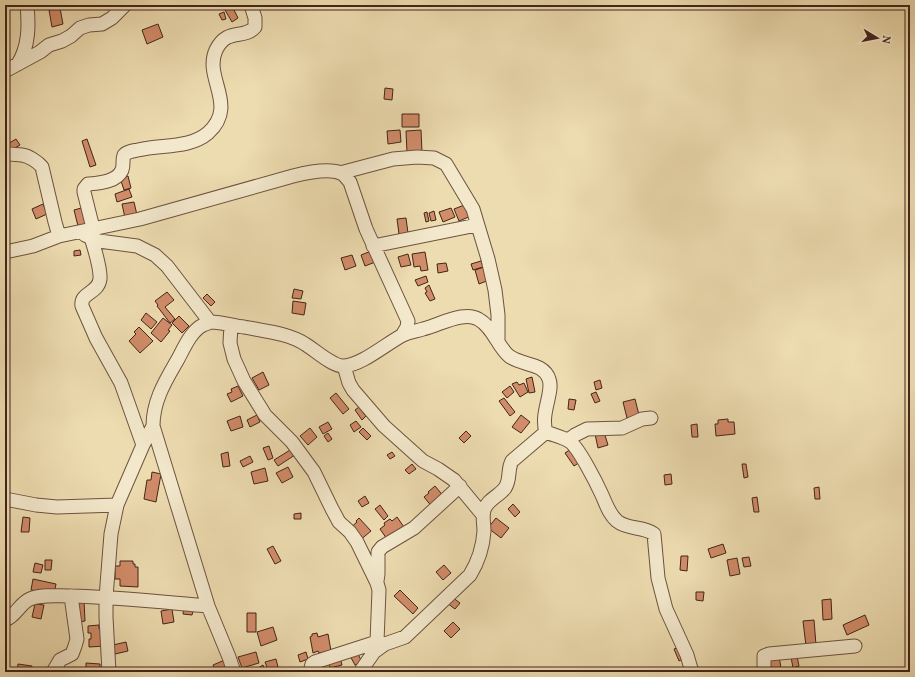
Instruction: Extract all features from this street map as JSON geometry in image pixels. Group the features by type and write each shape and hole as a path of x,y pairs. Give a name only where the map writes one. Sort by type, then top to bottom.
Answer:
{"street":[{"path":"18,64 24,54 28,39 27,5"},
{"path":"5,71 40,52 49,45 66,38 80,28 89,25 102,24 112,18 125,5"},
{"path":"143,445 121,383 96,338 82,306 84,297 95,290 100,280 98,264 88,232 84,192 85,186 88,184 113,179 118,176 123,168 124,155 127,152 149,147 191,143 209,132 220,117 221,105 214,75 215,51 220,43 228,36 232,34 249,32 255,27 256,18 251,5"},
{"path":"5,152 12,155 24,156 42,167 59,236"},
{"path":"5,252 33,246 59,236 88,232 140,219 306,173 340,173 393,159 417,157 434,158 446,164 473,209 488,259 495,290 498,315 498,339"},
{"path":"340,173 346,176 350,182 373,246 385,268 408,321 413,325 424,329"},
{"path":"373,246 477,224"},
{"path":"88,232 99,241 137,246 155,255 167,266 210,322"},
{"path":"109,672 106,628 106,597 111,534 117,505 143,445 153,426 155,406 164,384 196,330 202,325 210,322 285,336 303,342 324,357 336,364 344,366 358,362 403,334 424,329 460,317 471,316 484,323 498,339 507,354 514,359 540,368 549,378 550,390 544,416 546,432"},
{"path":"403,334 408,326 408,321"},
{"path":"231,325 230,343 234,359 244,381 265,415 292,442 314,472 340,522 357,542 377,583 379,590 379,646 360,672"},
{"path":"310,672 314,662 379,646 405,637 470,575 475,567 482,545 484,530 481,509 460,486 446,474 423,461 384,426 353,390 349,383 344,366"},
{"path":"568,440 587,429 622,428 642,419 651,418"},
{"path":"153,426 208,606 221,634 234,672"},
{"path":"546,432 568,440 575,446 598,486 610,513 618,522 628,527 644,529 654,534 658,578 666,609 687,655 692,672"},
{"path":"481,509 505,487 510,477 510,466 512,461 546,432"},
{"path":"377,583 378,552 382,547 414,528 460,486"},
{"path":"5,499 36,505 57,507 117,505"},
{"path":"5,620 10,618 19,610 24,602 32,598 43,596 106,597 208,606"},
{"path":"53,672 60,660 72,654 76,646 77,639 71,596"},
{"path":"764,672 764,656 779,653 854,646"}],"building":[{"path":"232,6 238,18 232,22 225,10"},
{"path":"60,8 63,24 52,27 49,10"},
{"path":"224,12 226,19 222,20 219,14"},
{"path":"158,24 163,37 147,44 142,30"},
{"path":"385,88 393,89 392,100 384,99"},
{"path":"402,114 419,114 419,127 402,127"},
{"path":"400,130 401,142 388,144 387,131"},
{"path":"421,130 422,152 407,153 406,131"},
{"path":"16,139 20,145 10,151 6,145"},
{"path":"87,139 96,165 90,167 82,141"},
{"path":"128,176 131,188 124,190 120,178"},
{"path":"129,189 132,197 117,202 115,194"},
{"path":"134,202 137,215 125,218 122,204"},
{"path":"43,204 47,214 36,219 32,209"},
{"path":"467,204 471,216 459,221 454,209"},
{"path":"85,207 89,223 78,226 74,210"},
{"path":"451,208 455,217 443,222 439,212"},
{"path":"434,211 436,220 431,221 429,213"},
{"path":"427,212 429,221 426,222 424,213"},
{"path":"406,218 408,233 399,234 397,219"},
{"path":"80,250 81,255 74,256 74,251"},
{"path":"374,250 378,261 365,266 361,255"},
{"path":"425,252 428,270 421,271 420,266 414,267 412,254"},
{"path":"408,254 411,265 401,267 398,257"},
{"path":"352,255 356,266 345,270 341,258"},
{"path":"481,261 483,267 473,270 471,264"},
{"path":"446,263 448,271 438,273 437,264"},
{"path":"484,267 489,280 479,284 475,270"},
{"path":"426,276 428,282 418,286 415,280"},
{"path":"429,285 435,299 430,301 425,293 427,292 425,288"},
{"path":"294,289 303,291 301,299 292,298"},
{"path":"167,292 174,300 165,307 175,319 170,323 155,301"},
{"path":"207,294 215,302 211,306 203,298"},
{"path":"293,301 306,303 304,315 292,313"},
{"path":"146,313 157,322 151,329 141,320"},
{"path":"179,316 189,326 182,333 172,323"},
{"path":"163,318 172,325 168,330 170,331 161,342 151,333"},
{"path":"139,327 153,341 140,353 129,341 136,334 134,332"},
{"path":"263,372 269,385 259,390 252,378"},
{"path":"532,377 535,392 529,393 526,379"},
{"path":"600,380 602,388 596,390 594,382"},
{"path":"517,382 519,385 524,383 528,392 520,397 512,384"},
{"path":"238,386 243,396 231,402 227,394 232,392 231,389"},
{"path":"510,386 514,392 507,398 502,392"},
{"path":"596,392 600,401 595,403 591,394"},
{"path":"336,393 349,409 343,414 330,398"},
{"path":"504,398 515,412 510,416 499,401"},
{"path":"569,399 576,400 574,410 568,409"},
{"path":"635,399 639,415 627,418 623,402"},
{"path":"359,407 366,416 362,420 355,410"},
{"path":"257,415 260,422 250,427 247,420"},
{"path":"521,415 530,422 521,433 512,427"},
{"path":"240,416 243,427 231,431 227,421"},
{"path":"728,419 728,422 734,422 735,434 716,436 715,424 718,424 718,420"},
{"path":"356,421 361,427 354,432 350,425"},
{"path":"328,422 332,429 323,434 319,427"},
{"path":"697,424 698,437 692,437 691,425"},
{"path":"310,428 317,437 308,445 300,436"},
{"path":"363,428 371,436 367,440 359,432"},
{"path":"466,431 471,436 464,443 459,438"},
{"path":"604,432 608,445 598,448 595,434"},
{"path":"328,433 332,439 328,442 324,436"},
{"path":"269,446 273,458 268,460 263,448"},
{"path":"295,447 298,453 278,466 274,460"},
{"path":"574,447 583,460 574,466 565,453"},
{"path":"228,452 230,466 223,467 221,454"},
{"path":"392,452 395,456 390,459 387,455"},
{"path":"250,456 253,462 243,467 240,461"},
{"path":"412,464 416,469 409,474 405,470"},
{"path":"742,464 746,464 748,477 744,478"},
{"path":"288,467 293,477 282,483 276,473"},
{"path":"265,468 268,481 254,484 251,472"},
{"path":"152,472 161,474 156,502 144,499 147,480 151,480"},
{"path":"671,474 672,484 665,485 664,475"},
{"path":"435,486 445,498 433,508 424,497"},
{"path":"819,487 820,499 815,499 814,488"},
{"path":"365,496 369,503 362,507 358,501"},
{"path":"757,497 759,512 754,512 752,498"},
{"path":"513,504 520,512 515,517 508,509"},
{"path":"380,505 388,516 384,520 375,509"},
{"path":"301,513 301,519 294,519 294,514"},
{"path":"23,517 30,518 29,532 21,532"},
{"path":"397,517 406,530 389,542 380,529 385,525 384,523 390,519 392,521"},
{"path":"359,518 371,531 359,541 349,529 357,522 356,521"},
{"path":"496,518 509,528 501,538 488,528"},
{"path":"723,544 726,553 711,558 708,549"},
{"path":"273,546 281,561 275,564 267,549"},
{"path":"681,556 688,556 687,571 680,570"},
{"path":"749,557 751,566 744,567 742,558"},
{"path":"737,558 740,574 730,576 727,560"},
{"path":"45,560 52,560 51,570 45,570"},
{"path":"120,561 133,561 135,567 138,567 138,587 120,586 120,579 115,579 115,566 120,566"},
{"path":"35,563 43,565 41,573 33,572"},
{"path":"444,565 451,573 443,580 436,572"},
{"path":"33,579 56,584 54,594 31,590"},
{"path":"400,590 418,608 413,614 394,596"},
{"path":"696,592 704,592 703,601 696,600"},
{"path":"452,597 460,603 455,609 447,603"},
{"path":"831,599 832,619 823,620 822,600"},
{"path":"84,601 85,621 79,622 78,602"},
{"path":"8,603 11,615 5,616 5,604"},
{"path":"35,604 44,605 41,619 32,617"},
{"path":"184,607 194,608 192,615 183,614"},
{"path":"172,609 174,622 163,624 161,611"},
{"path":"247,613 256,613 256,632 247,632"},
{"path":"865,615 869,625 847,635 843,625"},
{"path":"814,620 816,645 806,646 803,621"},
{"path":"453,622 460,629 451,638 444,631"},
{"path":"99,625 99,629 104,629 105,646 89,647 91,633 88,633 88,626"},
{"path":"273,627 277,640 261,646 257,632"},
{"path":"317,633 318,637 328,634 331,651 319,653 318,651 313,653 310,637 312,634"},
{"path":"126,642 128,651 115,654 113,645"},
{"path":"682,646 687,657 679,661 674,649"},
{"path":"356,650 362,662 355,665 349,654"},
{"path":"256,652 259,663 242,668 238,657"},
{"path":"306,652 308,659 300,662 298,655"},
{"path":"779,656 781,668 771,669 769,657"},
{"path":"797,656 799,666 793,668 791,657"},
{"path":"340,657 342,665 330,668 328,660"},
{"path":"227,659 231,666 216,672 213,665"},
{"path":"276,659 278,667 268,670 265,662"},
{"path":"86,663 100,664 100,672 86,672"},
{"path":"18,664 32,666 31,672 17,672"},
{"path":"263,665 266,672 260,672 258,668"},
{"path":"5,666 13,668 12,672 5,672"}]}
